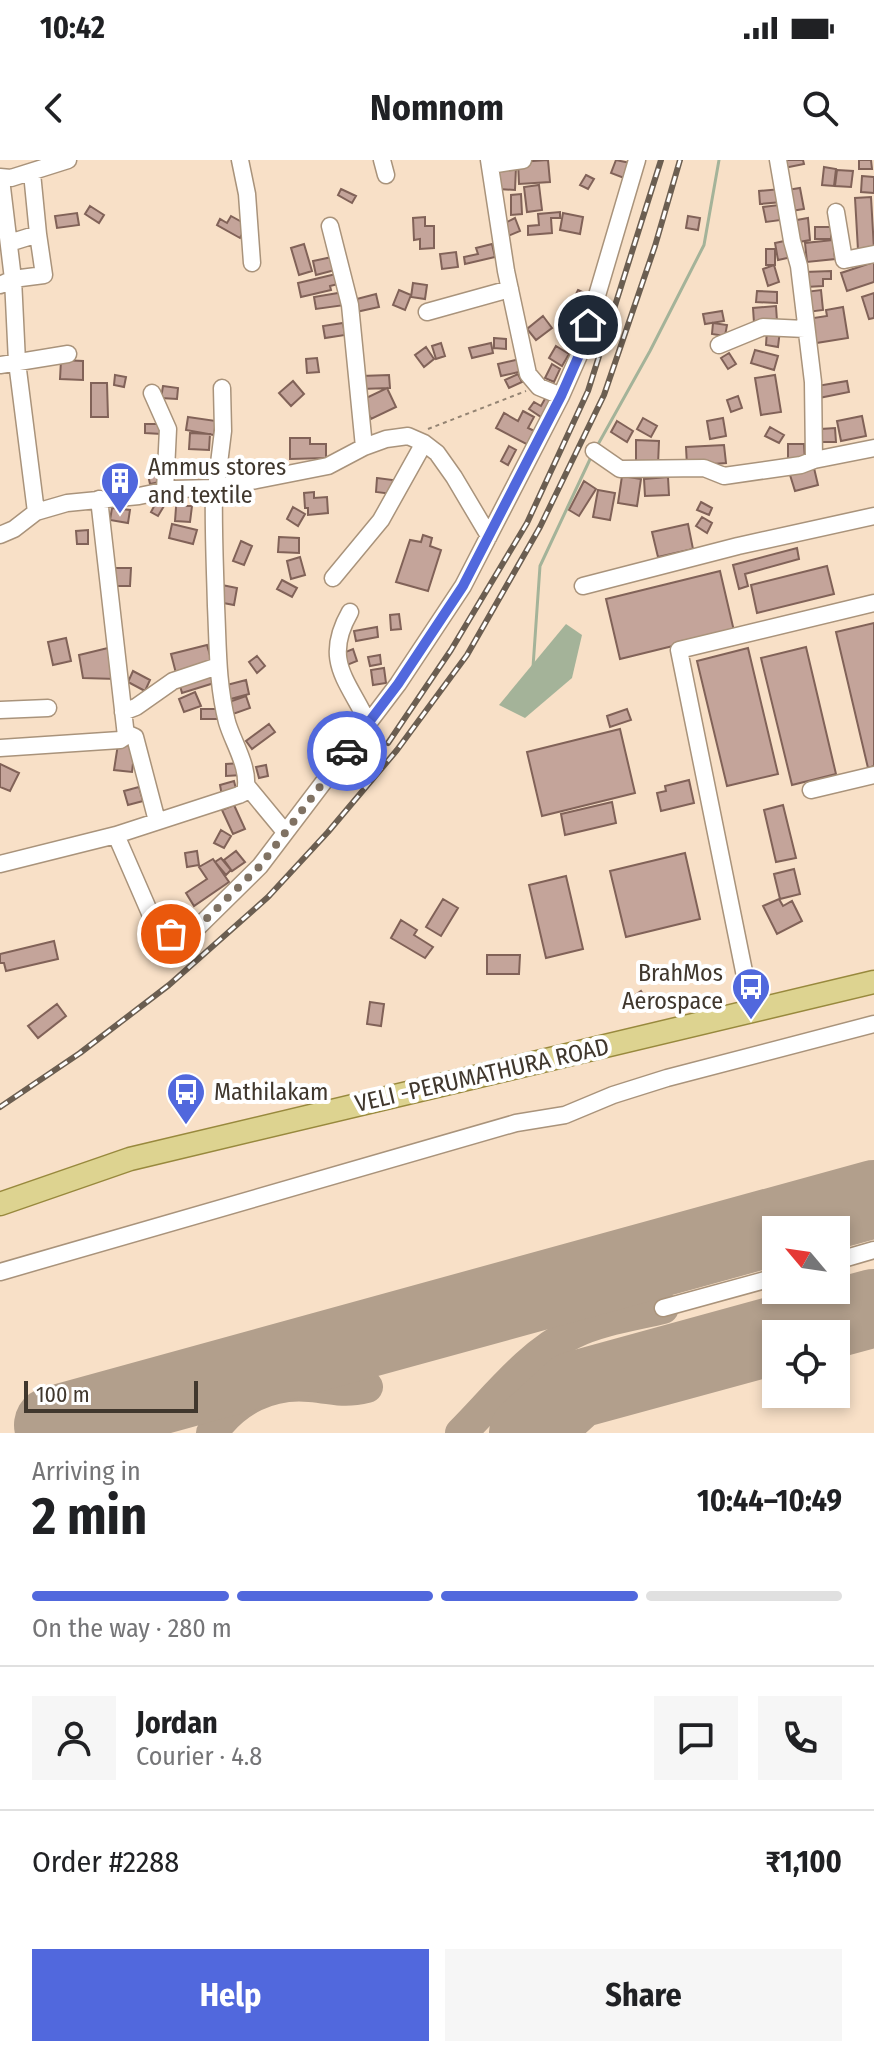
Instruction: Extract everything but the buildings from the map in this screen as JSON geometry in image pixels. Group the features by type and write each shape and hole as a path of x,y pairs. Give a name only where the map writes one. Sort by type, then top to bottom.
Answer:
{"main road":[{"path":"0,1189 111,1153 874,971"},
{"name":"VELI -PERUMATHURA ROAD","path":"0,1204 130,1159 874,982"}],"street":[{"path":"36,512 8,364 6,282 9,243 1,178 32,173 68,160"},
{"path":"240,160 247,194 252,263"},
{"path":"523,160 490,162 510,289 528,374 539,387 561,396"},
{"path":"116,835 156,927 164,934 190,935 260,866 398,684 463,586 580,353 637,160"},
{"path":"778,160 799,266 813,382 814,460"},
{"path":"6,282 44,275 32,173"},
{"path":"836,212 844,260 874,254"},
{"path":"330,226 350,305 364,447"},
{"path":"9,243 38,234"},
{"path":"427,312 510,289"},
{"path":"719,345 763,327 805,329"},
{"path":"8,364 68,354"},
{"path":"0,864 116,835 245,792 247,786 242,759 229,730 219,688 213,534 215,488 223,431 222,388"},
{"path":"152,393 168,429 165,491"},
{"path":"0,535 14,529 36,512 67,503 215,488 328,466 386,439 416,440 437,453 489,536"},
{"path":"333,578 381,520 416,440"},
{"path":"594,451 620,469 704,468 724,476 801,465 874,448"},
{"path":"0,748 120,740 126,733 99,499"},
{"path":"583,586 738,546 874,516"},
{"path":"750,1001 679,650 874,603"},
{"path":"350,612 336,644 339,665 351,695 368,723"},
{"path":"123,712 136,707 173,681 218,666"},
{"path":"0,710 48,708"},
{"path":"126,733 135,737 157,821"},
{"path":"811,790 874,775"},
{"path":"247,786 285,832"},
{"path":"0,1272 516,1123 565,1115 613,1095 691,1071 874,1024"},
{"path":"850,1257 874,1250"},
{"path":"663,1308 762,1281"}],"path":[{"path":"416,440 539,387"}],"shaded area":[{"path":"566,624 582,635 572,678 525,718 499,705"}],"waterway":[{"path":"596,448 704,245 719,160"},
{"path":"533,667 540,566 592,455"}],"taxiway":[{"path":"461,1433 513,1378 557,1342 594,1325 663,1308"},
{"path":"212,1433 231,1411 267,1390 295,1386 345,1390 367,1387"}],"runway":[{"path":"55,1433 53,1425 874,1199"},
{"path":"830,1320 874,1308"},
{"path":"528,1433 575,1390 762,1339"}],"railway":[{"path":"388,743 451,650 527,523 588,391 661,160"},
{"path":"0,1107 80,1053 169,985 268,897 397,750 467,655 540,527 604,395 655,246 680,160"}],"way so far":[{"path":"171,934 190,935 260,866 347,751"}],"place":[{"name":"Ammus stores and textile","path":"120,515"},
{"name":"BrahMos Aerospace","path":"751,1021"},
{"name":"Mathilakam","path":"186,1126"}],"route":[{"path":"347,751 398,684 463,586 561,396 580,353 588,325"}]}
